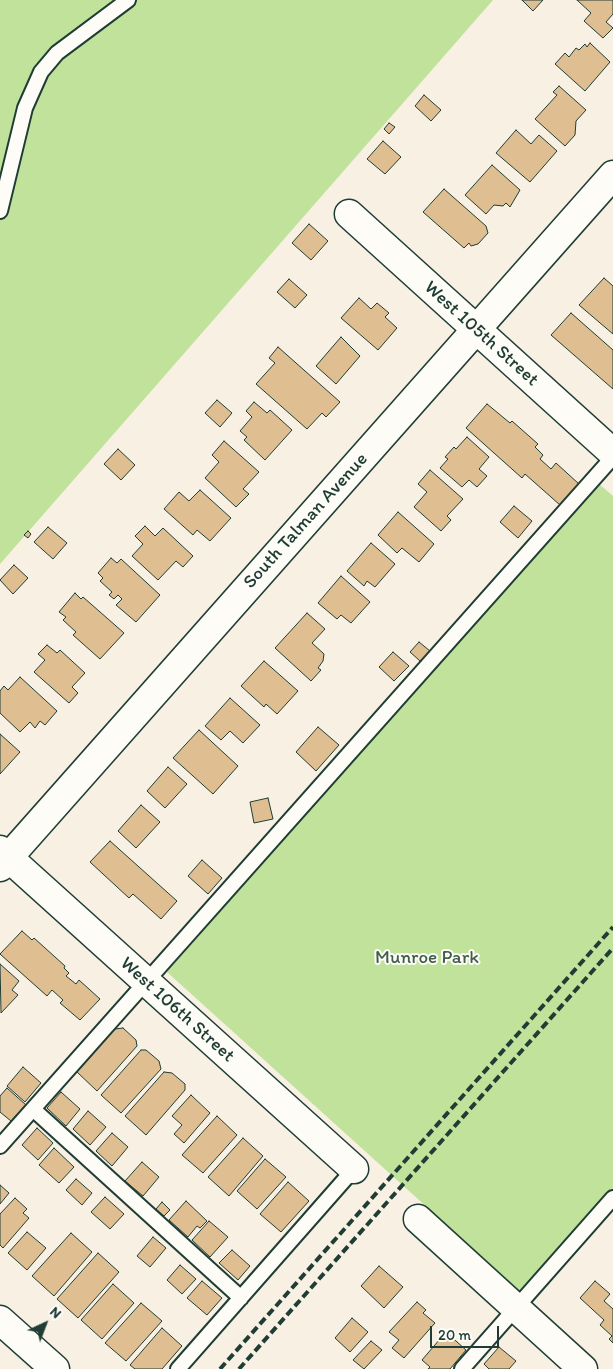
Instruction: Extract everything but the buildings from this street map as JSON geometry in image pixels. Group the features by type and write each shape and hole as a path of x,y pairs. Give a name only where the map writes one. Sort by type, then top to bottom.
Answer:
{"street":[{"name":"South Talman Avenue","path":"3,859 613,174"},
{"name":"West 105th Street","path":"349,214 613,455"},
{"name":"West 106th Street","path":"3,859 146,982 354,1169"},
{"path":"418,1220 583,1369"},
{"path":"0,1320 55,1369"}],"lane":[{"path":"0,211 27,102 41,72 57,53 128,0"},
{"path":"0,1146 613,455"},
{"path":"33,1109 240,1298"},
{"path":"178,1369 354,1169"},
{"path":"462,1369 613,1198"}],"green space":[{"path":"0,0 493,0 0,564"},
{"name":"Munroe Park","path":"598,483 613,496 613,1192 524,1295 167,972"}],"railway":[{"path":"220,1369 613,927"},
{"path":"239,1369 613,948"}]}
